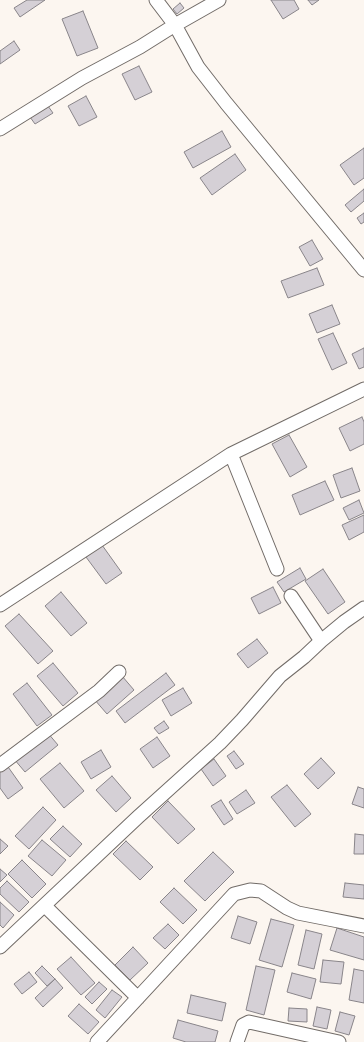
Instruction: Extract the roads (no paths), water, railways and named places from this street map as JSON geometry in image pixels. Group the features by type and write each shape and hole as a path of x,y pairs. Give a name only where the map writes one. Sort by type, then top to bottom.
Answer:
{"street":[{"path":"156,0 175,25 198,67 364,270"},
{"path":"0,129 82,78 140,47 219,0"},
{"path":"0,604 230,454 364,389"},
{"path":"230,454 277,569"},
{"path":"291,596 321,641"},
{"path":"0,947 138,817 220,743 242,720 274,681 344,622 364,608"},
{"path":"0,765 93,695 119,672"},
{"path":"97,1042 234,894 250,890 261,891 287,908 298,913 364,926"},
{"path":"45,906 138,998"},
{"path":"237,1042 243,1025 249,1022 339,1042"}]}
